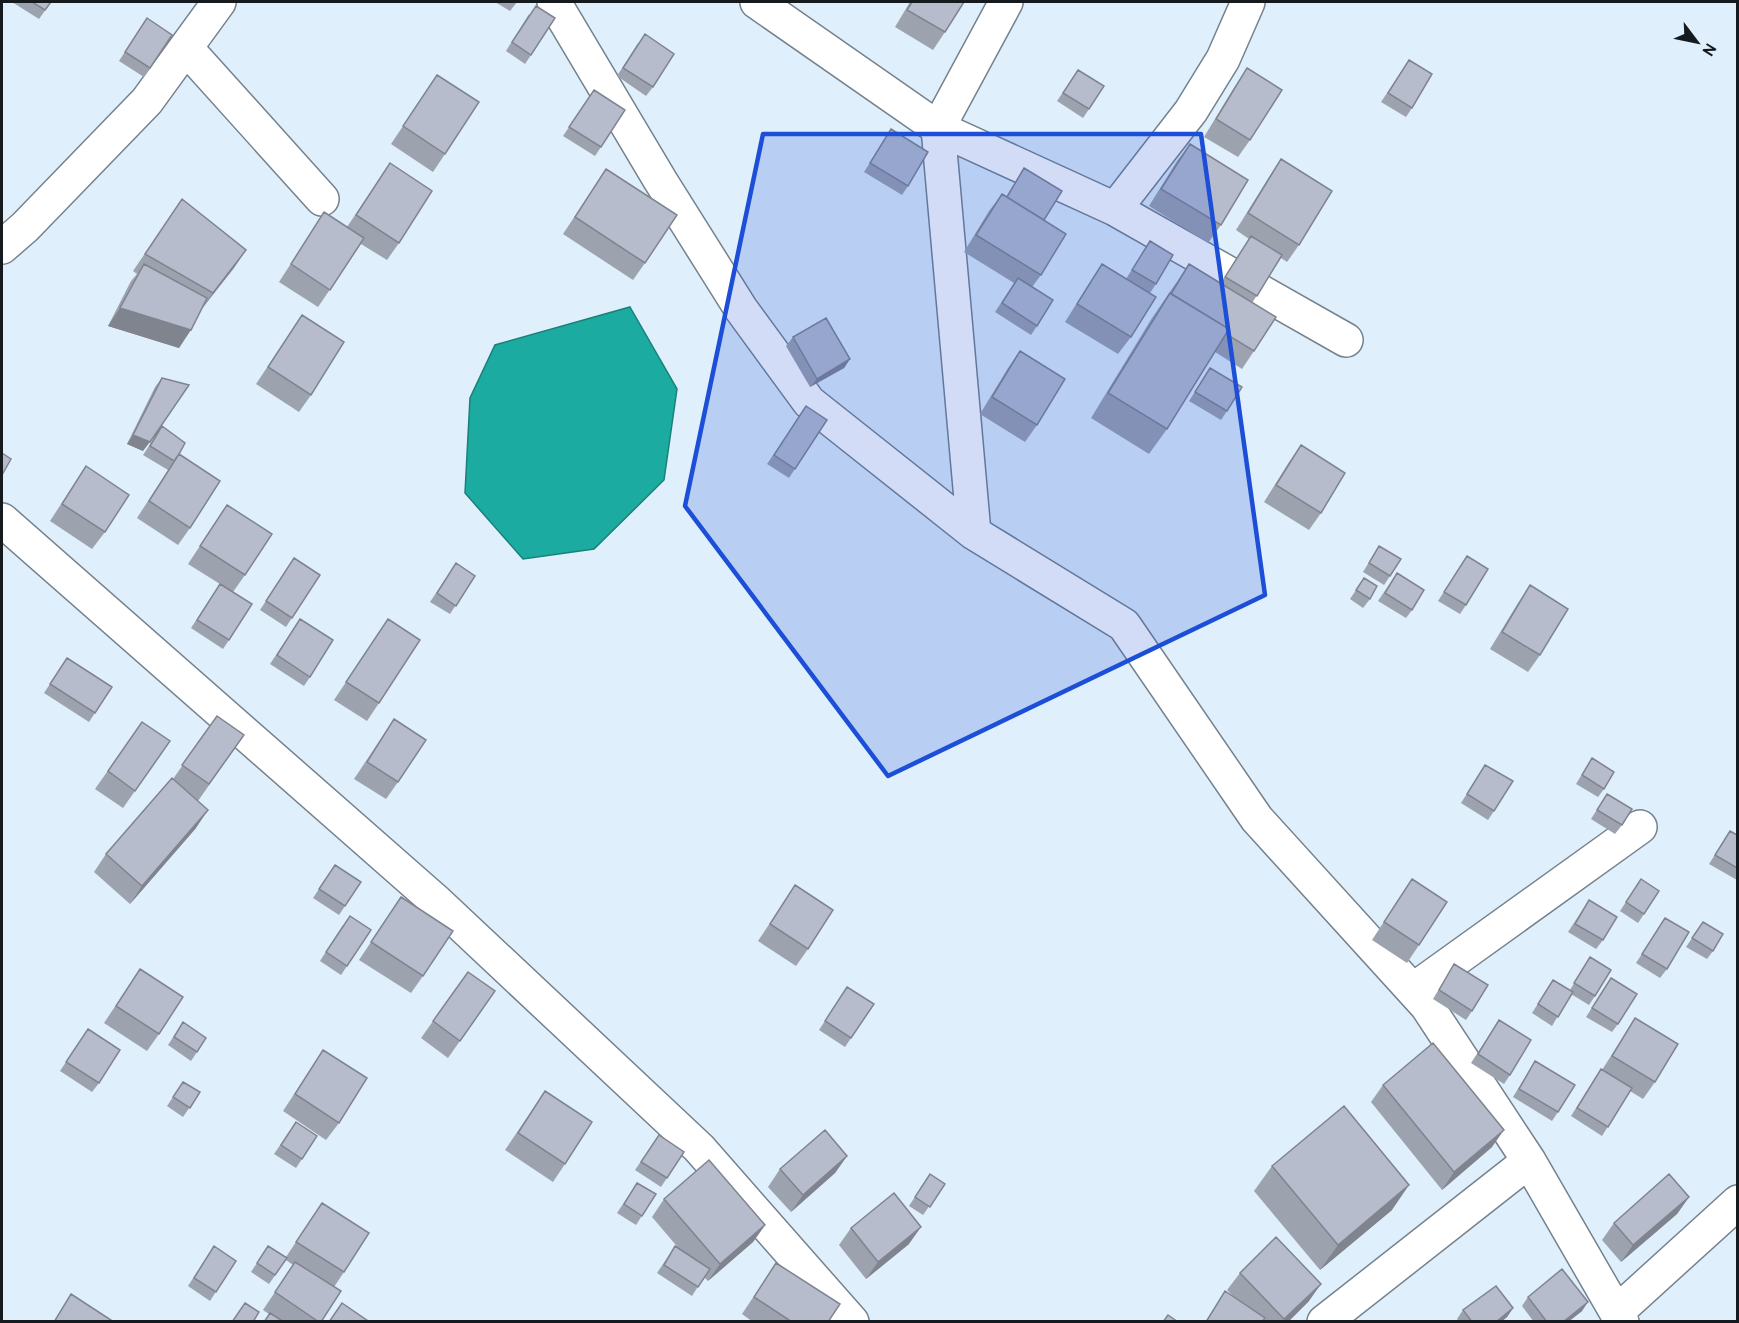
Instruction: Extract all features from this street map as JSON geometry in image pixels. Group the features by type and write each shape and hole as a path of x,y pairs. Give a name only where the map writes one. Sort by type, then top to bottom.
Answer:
{"street":[{"path":"2,247 25,227 147,101 219,2"},
{"path":"554,2 660,180 741,309 809,402 974,533 1124,625 1257,819 1427,1006 1528,1161 1619,1317 1737,1202"},
{"path":"757,2 938,128 1115,209 1346,340"},
{"path":"974,533 938,128 1006,2"},
{"path":"1115,209 1191,111 1223,59 1248,2"},
{"path":"186,48 322,199"},
{"path":"2,520 438,903 699,1148 852,1322"},
{"path":"1413,990 1640,828"},
{"path":"1324,1322 1528,1161"}],"highlighted area":[{"path":"763,134 1201,134 1265,595 888,776 685,506"}],"shaded area":[{"path":"630,307 677,389 664,480 594,549 523,559 465,493 470,398 495,345"}],"building":[{"path":"32,2 51,2 45,10"},
{"path":"912,2 964,2 945,32 907,10"},
{"path":"536,6 555,18 531,55 512,42"},
{"path":"147,18 172,35 150,68 125,52"},
{"path":"645,34 674,54 653,87 623,68"},
{"path":"1409,60 1432,74 1412,108 1388,93"},
{"path":"1247,68 1282,90 1250,140 1216,119"},
{"path":"1078,70 1104,86 1089,109 1063,93"},
{"path":"437,75 479,102 445,154 403,126"},
{"path":"594,90 625,110 601,147 569,127"},
{"path":"891,129 928,152 908,186 870,163"},
{"path":"1190,144 1248,180 1221,225 1161,189"},
{"path":"1281,159 1332,191 1299,245 1248,213"},
{"path":"390,163 432,191 399,243 356,215"},
{"path":"1024,168 1062,191 1044,220 1007,197"},
{"path":"606,169 677,215 645,263 575,217"},
{"path":"1002,194 1066,234 1041,275 976,235"},
{"path":"182,199 246,250 213,293 145,254"},
{"path":"324,212 364,238 330,290 291,264"},
{"path":"1251,236 1282,255 1257,296 1225,277"},
{"path":"1150,241 1173,255 1156,284 1132,270"},
{"path":"144,264 207,298 191,330 120,308"},
{"path":"1102,264 1156,297 1131,337 1077,304"},
{"path":"1189,264 1276,317 1254,351 1226,334 1229,329 1171,294"},
{"path":"1018,278 1053,300 1037,326 1002,303"},
{"path":"1170,293 1229,329 1167,429 1108,393"},
{"path":"302,315 344,342 311,395 268,367"},
{"path":"826,318 850,359 817,379 793,337"},
{"path":"1020,351 1065,379 1037,425 992,397"},
{"path":"1210,368 1242,387 1227,411 1195,392"},
{"path":"162,378 189,385 150,442 133,435"},
{"path":"806,406 827,420 795,469 774,455"},
{"path":"162,426 185,443 174,461 150,446"},
{"path":"1301,445 1345,473 1321,513 1276,485"},
{"path":"2,453 11,459 2,475"},
{"path":"179,454 220,481 190,528 149,501"},
{"path":"86,466 129,495 105,532 62,504"},
{"path":"227,505 272,534 245,575 200,546"},
{"path":"1379,546 1401,559 1390,576 1369,563"},
{"path":"1467,556 1488,569 1466,605 1444,592"},
{"path":"294,558 320,575 292,618 266,601"},
{"path":"456,563 475,576 456,606 437,593"},
{"path":"1397,573 1424,590 1412,610 1385,593"},
{"path":"1364,578 1377,586 1370,599 1356,590"},
{"path":"220,584 252,604 229,640 197,620"},
{"path":"1530,585 1568,609 1540,655 1502,632"},
{"path":"300,619 333,640 310,677 277,655"},
{"path":"388,619 420,640 379,703 346,682"},
{"path":"67,658 112,687 95,713 50,684"},
{"path":"217,716 244,735 209,784 182,765"},
{"path":"394,719 426,740 398,782 367,762"},
{"path":"142,722 170,741 135,791 108,771"},
{"path":"1592,758 1614,772 1604,789 1582,775"},
{"path":"1485,765 1513,781 1494,811 1467,794"},
{"path":"172,778 208,810 142,886 106,854"},
{"path":"1607,794 1632,809 1622,825 1597,810"},
{"path":"1730,831 1737,835 1737,868 1715,855"},
{"path":"335,865 361,882 345,906 319,889"},
{"path":"1412,879 1447,902 1419,945 1384,922"},
{"path":"1641,879 1659,891 1644,914 1626,902"},
{"path":"795,885 833,910 808,949 770,924"},
{"path":"401,897 453,931 423,976 371,942"},
{"path":"1589,900 1617,917 1603,940 1575,924"},
{"path":"350,916 371,930 347,966 326,952"},
{"path":"1665,918 1689,932 1667,969 1642,954"},
{"path":"1703,922 1723,934 1713,951 1692,938"},
{"path":"1590,957 1611,970 1595,996 1574,983"},
{"path":"1454,964 1488,985 1472,1011 1439,990"},
{"path":"140,969 183,997 159,1034 116,1006"},
{"path":"468,972 495,991 460,1041 433,1021"},
{"path":"1611,978 1637,994 1618,1024 1592,1008"},
{"path":"1553,980 1573,992 1558,1017 1538,1004"},
{"path":"847,987 874,1004 851,1038 825,1021"},
{"path":"1635,1018 1678,1044 1655,1082 1612,1056"},
{"path":"1499,1020 1531,1040 1510,1075 1478,1054"},
{"path":"183,1022 206,1038 197,1052 174,1037"},
{"path":"88,1029 120,1050 99,1083 66,1062"},
{"path":"1433,1043 1504,1130 1454,1172 1383,1085"},
{"path":"323,1050 367,1078 339,1123 295,1094"},
{"path":"1535,1061 1575,1085 1558,1112 1519,1089"},
{"path":"1601,1069 1632,1088 1608,1127 1577,1108"},
{"path":"183,1082 200,1092 190,1108 173,1097"},
{"path":"545,1091 592,1122 565,1164 518,1133"},
{"path":"1344,1106 1409,1185 1338,1245 1272,1166"},
{"path":"296,1122 317,1136 302,1159 281,1145"},
{"path":"825,1130 847,1156 803,1195 780,1169"},
{"path":"659,1135 684,1152 667,1178 641,1162"},
{"path":"709,1160 765,1225 720,1264 664,1199"},
{"path":"930,1174 945,1184 930,1207 915,1197"},
{"path":"1669,1174 1689,1197 1633,1245 1614,1223"},
{"path":"637,1183 656,1194 642,1216 624,1204"},
{"path":"894,1193 921,1227 878,1262 851,1228"},
{"path":"322,1203 369,1233 344,1272 296,1242"},
{"path":"1276,1237 1321,1284 1284,1319 1240,1273"},
{"path":"214,1246 236,1261 216,1292 194,1278"},
{"path":"268,1246 287,1258 275,1275 257,1263"},
{"path":"675,1246 710,1269 698,1287 664,1265"},
{"path":"295,1262 341,1291 321,1322 275,1292"},
{"path":"776,1263 840,1304 828,1322 792,1322 754,1297"},
{"path":"1562,1269 1588,1302 1563,1322 1547,1322 1528,1297"},
{"path":"1496,1286 1513,1308 1496,1322 1472,1322 1463,1310"},
{"path":"1225,1291 1265,1318 1262,1322 1206,1322"},
{"path":"71,1294 114,1322 54,1322"},
{"path":"245,1303 259,1312 253,1322 232,1322"},
{"path":"342,1303 368,1321 368,1322 329,1322"},
{"path":"270,1313 284,1322 264,1322"},
{"path":"1168,1315 1178,1322 1163,1322"}]}
